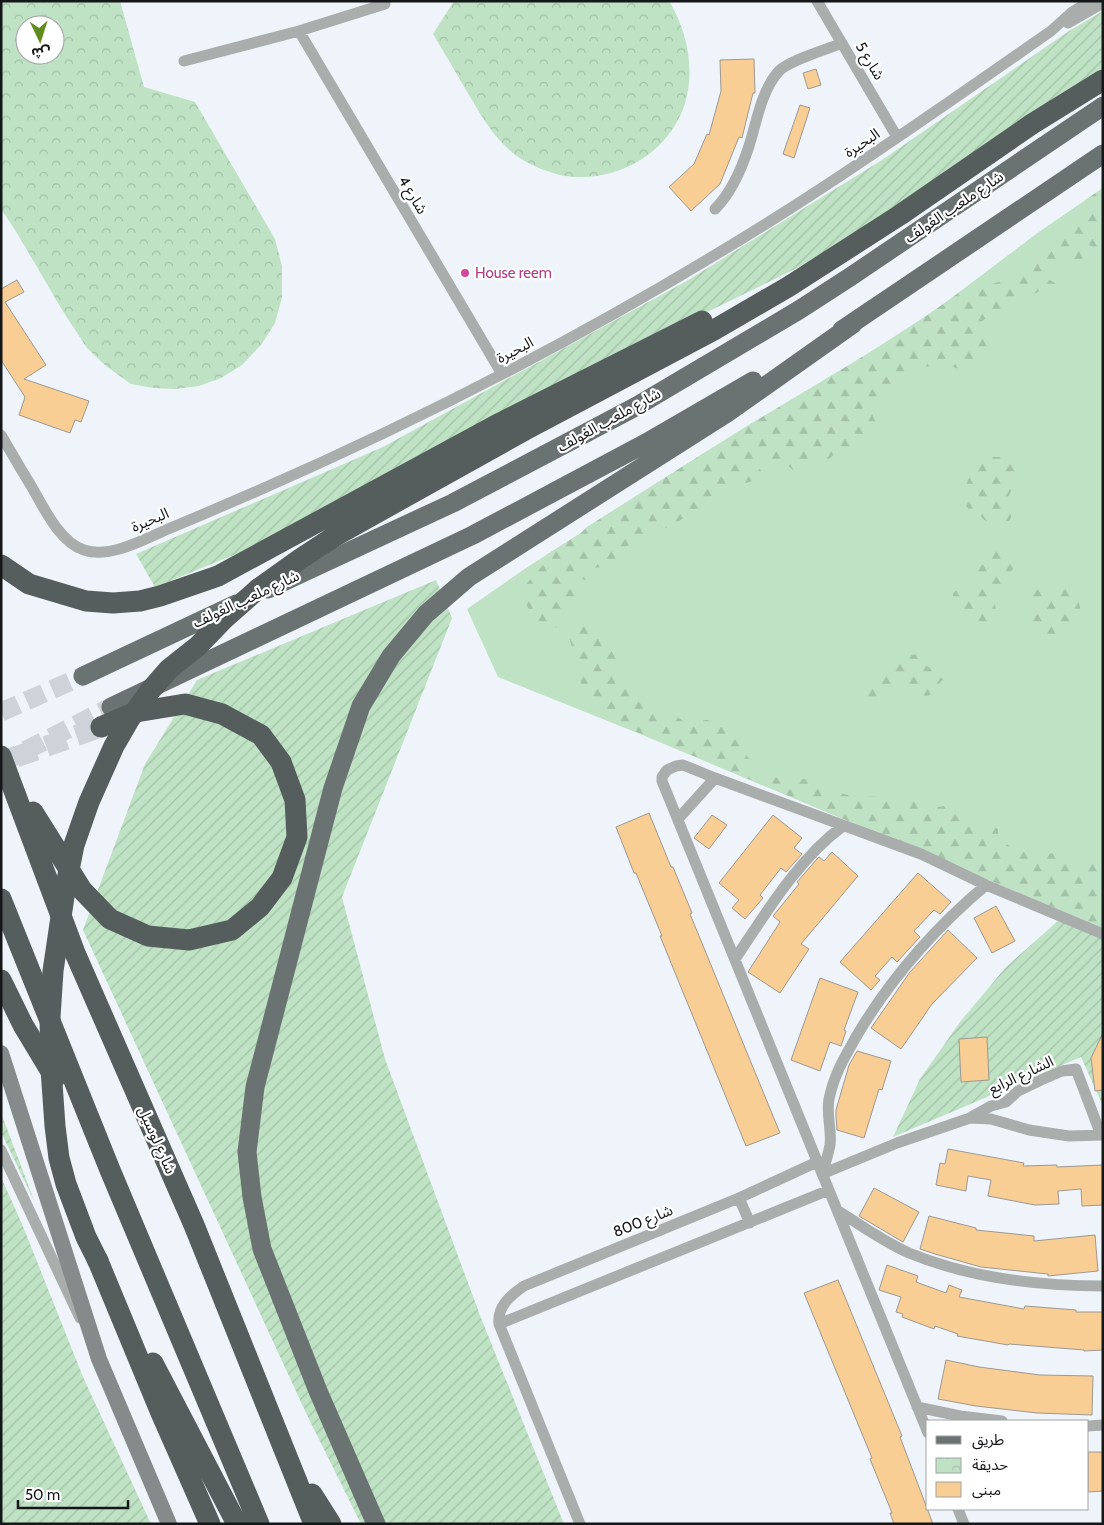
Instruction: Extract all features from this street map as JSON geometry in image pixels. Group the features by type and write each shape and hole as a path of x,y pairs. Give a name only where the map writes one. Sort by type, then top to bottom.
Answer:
{"highway":[{"path":"210,1524 133,1350 102,1271 86,1237 58,1158 54,1126 50,1017 53,971 64,890 74,845 89,802 114,746 129,720 149,692 169,669 198,646 223,620 258,589 300,558 335,536 714,330 788,287 900,215 1024,130 1103,80"},
{"path":"1,565 29,584 86,601 113,603 154,598 218,576 500,423 658,342 766,290 788,287"},
{"path":"5,765 82,890 110,919 148,936 188,940 232,930 260,906 282,878 297,837 295,800 282,762 261,735 222,714 186,704 136,712 101,727"},
{"name":"شارع لوسيل","path":"5,765 75,953 194,1224 314,1524"},
{"path":"1,899 110,1170 259,1524"},
{"path":"1,980 23,1025 110,1170"},
{"path":"102,1271 146,1350 237,1524"},
{"path":"286,1454 331,1524"}],"main road":[{"name":"شارع ملعب الغولف","path":"83,676 453,503 637,406 799,310 1103,106"},
{"path":"376,1524 318,1391 262,1249 252,1197 247,1152 255,1087 334,788 361,706 391,656 420,621 469,577 727,413 853,324 1103,154"},
{"path":"110,707 473,535 646,443 853,324"}],"street":[{"name":"شارع 5","path":"817,1 897,137"},
{"name":"البحيرة","path":"1051,31 1071,13 1090,1"},
{"path":"184,61 299,31 385,4"},
{"name":"البحيرة","path":"1,435 50,519 74,546 97,553 118,549 239,499 404,424 628,306 793,206 1051,31 1103,4"},
{"name":"شارع 4","path":"299,31 502,374"},
{"path":"715,209 724,200 741,167 766,91 779,71 793,62 842,44"},
{"path":"926,1428 662,781 664,774 671,768 683,764 715,778 921,854 986,885 1103,934"},
{"path":"678,819 715,778"},
{"path":"735,959 779,894 826,839 843,826"},
{"path":"822,1174 830,1144 828,1102 838,1069 861,1028 887,989 909,962 967,901 986,885"},
{"path":"1,1053 99,1359"},
{"name":"الشارع الرابع","path":"822,1174 897,1144 970,1118 991,1106 1006,1102 1018,1091 1041,1080 1062,1071 1076,1069 1102,1135 1069,1136 1029,1130 991,1119 970,1118"},
{"path":"1,1150 99,1359 169,1524"},
{"name":"شارع 800","path":"499,1324 503,1306 514,1293 524,1286 739,1198 817,1162"},
{"path":"580,1524 499,1324 829,1190"},
{"path":"739,1198 750,1223"},
{"path":"837,1210 869,1231 908,1252 956,1269 1011,1280 1063,1286 1103,1286"},
{"path":"917,1407 960,1416 994,1420"},
{"path":"1089,1426 1103,1425"},
{"path":"958,1510 964,1524"}],"green space":[{"path":"1,1 44,1 48,3 49,1 120,1 144,87 195,102 275,239 282,266 282,297 275,323 261,345 242,365 221,378 199,386 175,389 131,384 106,366 87,348 1,209"},
{"path":"454,1 669,1 682,27 689,56 689,85 681,114 663,141 651,152 638,161 608,174 592,177 570,177 548,172 528,163 505,146 490,128 433,34"},
{"path":"1103,11 1103,69 1079,83 887,216 795,269 599,365 261,544 155,587 136,554 383,447 685,282 882,160 1069,31"},
{"path":"1103,188 1103,928 645,736 498,677 467,609 581,533 587,527 750,424 849,366 937,309 1036,234"},
{"path":"1103,188 1103,213 1095,213 1097,220 1103,227 1103,248 1095,248 1089,245 1082,247 1083,257 1080,261 1073,262 1067,258 1056,268 1049,269 1046,272 1046,277 1062,289 1059,293 1041,290 1015,303 1008,309 994,313 982,321 980,325 982,330 994,337 992,346 987,353 974,358 964,369 953,367 945,371 937,371 932,366 921,368 911,378 904,381 894,393 876,400 872,411 876,423 871,431 862,434 856,446 839,451 823,462 809,462 793,470 785,463 776,464 773,460 768,462 764,459 759,459 756,462 762,475 759,478 738,484 731,492 712,496 701,503 698,513 665,528 649,540 643,540 626,546 616,564 592,568 590,577 585,580 580,578 576,580 575,588 578,599 573,607 564,613 557,627 548,631 536,620 525,602 522,592 527,583 545,563 546,555 710,449 888,341 968,286 979,287 1021,275 1023,264 1027,261 1036,261 1049,249 1055,240 1069,234 1074,221 1084,212 1085,200"},
{"path":"989,457 1008,459 1013,463 1016,475 1016,481 1008,497 1012,514 1010,520 1001,524 994,524 984,520 979,514 969,509 964,501 965,488 970,476 978,465"},
{"path":"989,549 1003,549 1011,553 1014,556 1015,565 1011,572 1010,587 993,598 996,613 994,623 991,626 978,627 972,624 967,613 956,607 953,601 953,594 957,589 975,587 972,579 973,570 984,564 982,558 984,552"},
{"path":"436,580 452,618 342,897 385,1059 481,1318 564,1524 361,1524 307,1415 83,930 145,764 197,680"},
{"path":"1061,587 1072,592 1078,600 1079,620 1074,628 1066,634 1054,636 1040,632 1033,624 1029,612 1032,595 1039,589 1051,590"},
{"path":"581,623 604,630 615,643 619,654 615,664 616,668 630,685 630,697 661,716 673,714 683,721 707,720 718,724 733,736 755,769 766,776 790,780 820,779 837,792 855,797 873,796 892,798 903,802 921,800 938,807 944,806 962,812 969,822 998,829 996,841 1002,841 1012,848 1018,848 1037,860 1047,854 1054,853 1066,854 1075,861 1103,862 1103,928 613,722 602,707 586,695 582,687 578,661 569,639 570,629 574,625"},
{"path":"901,651 908,655 924,655 925,665 932,669 934,675 944,679 927,696 918,693 911,696 898,688 893,691 894,699 888,701 878,698 871,704 860,704 866,683 869,680 878,678 890,667 892,656 895,652"},
{"path":"1059,920 1103,939 1103,1106 1081,1057 893,1137 920,1079 960,1022 1006,967"},
{"path":"1,1113 35,1203 1,1132"},
{"path":"1,1177 22,1224 83,1377 151,1524 1,1524"}],"building":[{"path":"754,59 755,93 753,93 742,138 739,137 720,184 691,211 669,187 694,164 707,134 709,135 721,91 720,60"},
{"path":"816,69 821,85 808,89 803,73"},
{"path":"800,105 810,108 794,158 783,154"},
{"path":"17,280 24,292 5,302 46,365 24,379 89,401 81,422 75,420 70,433 19,415 25,397 1,360 1,289"},
{"path":"649,813 692,913 690,914 780,1133 746,1146 616,827"},
{"path":"712,815 727,825 709,849 694,838"},
{"path":"773,815 802,838 794,848 802,854 786,872 781,868 760,895 763,898 745,919 732,908 739,900 719,883"},
{"path":"832,852 858,876 801,944 809,949 780,993 748,972 780,922 773,916 799,884 797,882 817,859 819,857 824,861"},
{"path":"918,873 951,902 940,914 934,910 914,931 920,937 897,962 892,957 875,976 880,980 871,990 840,962"},
{"path":"996,906 1015,941 992,953 974,918"},
{"path":"948,930 977,958 932,1004 901,1049 871,1028 910,972"},
{"path":"820,978 858,992 844,1030 846,1031 841,1046 830,1042 820,1071 791,1060"},
{"path":"1103,1033 1103,1090 1095,1091 1091,1058"},
{"path":"987,1037 989,1080 961,1082 959,1039"},
{"path":"857,1051 891,1061 882,1090 879,1089 864,1138 837,1130 836,1110 849,1065"},
{"path":"948,1149 1024,1163 1023,1166 1103,1165 1103,1205 1082,1206 1081,1189 1058,1191 1059,1204 1035,1205 988,1196 991,1180 968,1176 966,1191 936,1185 940,1163 945,1164"},
{"path":"874,1188 919,1212 903,1242 859,1216"},
{"path":"929,1216 976,1228 976,1230 1034,1236 1034,1241 1095,1235 1098,1271 1048,1276 1048,1274 981,1267 935,1254 920,1249"},
{"path":"887,1265 918,1276 916,1282 946,1293 949,1285 962,1290 959,1297 1024,1309 1025,1306 1076,1310 1076,1312 1103,1312 1103,1350 1084,1351 1008,1345 957,1336 958,1334 935,1326 934,1329 902,1317 903,1314 896,1312 901,1297 879,1290"},
{"path":"838,1280 902,1436 900,1437 926,1510 928,1510 933,1524 894,1524 890,1513 892,1513 870,1459 872,1458 804,1293"},
{"path":"946,1360 979,1367 1040,1375 1093,1376 1092,1415 1037,1413 976,1406 938,1399"},
{"path":"1089,1452 1103,1452 1103,1491 1089,1492"}],"tunnel":[{"path":"1,712 83,676"},
{"path":"1,763 111,707"},
{"path":"16,757 101,727"}],"place":[{"name":"House reem","path":"465,273"}]}
